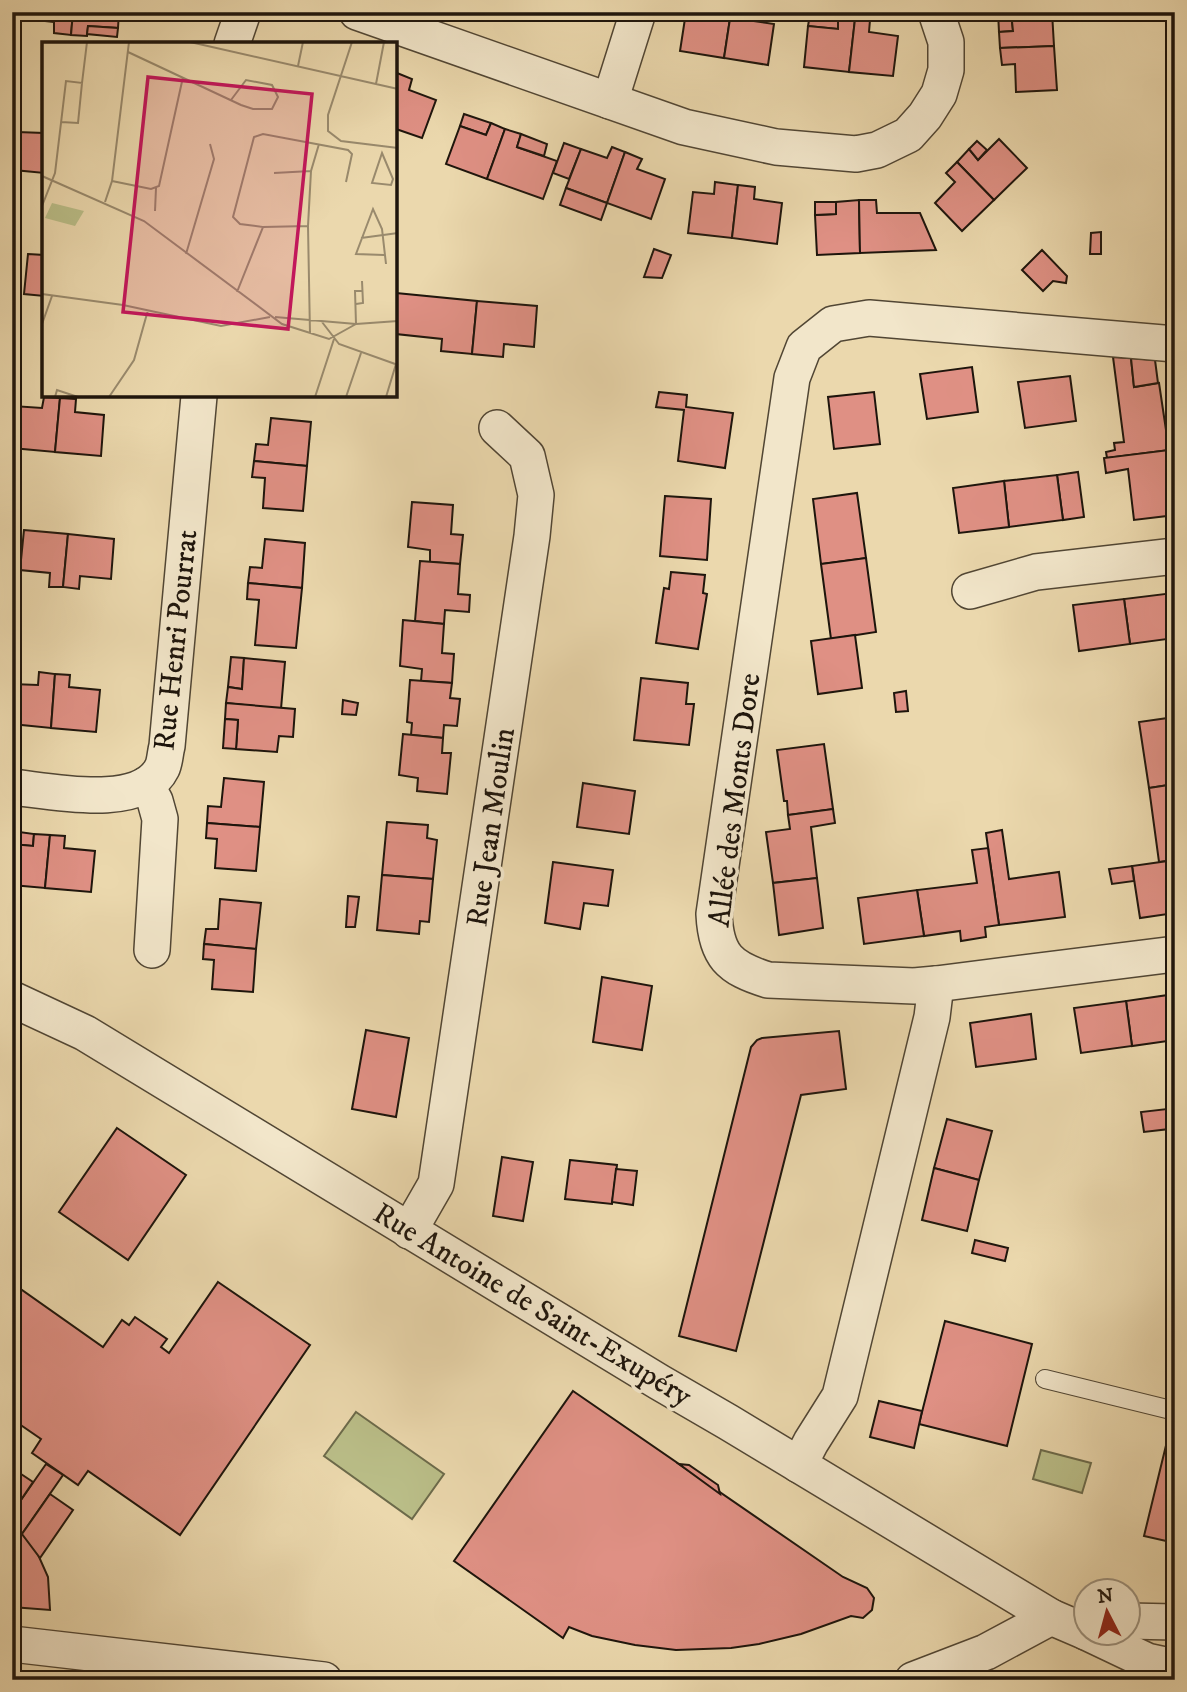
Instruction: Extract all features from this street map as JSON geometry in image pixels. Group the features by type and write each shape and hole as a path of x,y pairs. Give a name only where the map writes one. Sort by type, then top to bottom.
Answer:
{"street":[{"path":"233,42 243,12"},
{"path":"357,12 684,127 776,147 856,154 877,150 908,135 925,116 939,94 946,70 946,43 936,12"},
{"path":"610,101 638,12"},
{"name":"Allée des Monts Dore","path":"1175,344 869,318 832,324 804,347 792,378 714,914 715,937 726,958 745,973 768,980 914,986 1175,954"},
{"name":"Rue Henri Pourrat","path":"12,787 109,796 126,794 146,785 162,768 167,746 199,397"},
{"name":"Rue Jean Moulin","path":"410,1231 436,1184 533,536 537,495 527,456 497,428"},
{"path":"970,591 1036,572 1175,556"},
{"path":"146,785 155,801 160,819 152,950"},
{"path":"799,1465 840,1396 932,1017 936,984"},
{"name":"Rue Antoine de Saint-Exupéry","path":"12,999 85,1032 1051,1617 1072,1626"},
{"path":"913,1680 986,1653 1051,1617 1072,1618"},
{"path":"1142,1621 1175,1622"},
{"path":"12,1644 180,1672 324,1680"},
{"name":"Rue Antoine de Saint-Exupéry","path":"1115,1646 1147,1661 1175,1667"}],"lane":[{"path":"1045,1379 1175,1412"}],"green space":[{"path":"356,1412 444,1474 412,1519 324,1456"},
{"path":"1041,1450 1091,1463 1082,1493 1033,1479"}],"building":[{"path":"28,12 73,12 71,35 54,33 54,22 28,19"},
{"path":"73,12 119,12 118,28 88,26 87,36 71,35"},
{"path":"686,12 731,12 724,58 680,51"},
{"path":"731,12 747,12 746,20 774,24 768,65 724,58"},
{"path":"998,12 1011,12 1013,31 999,32"},
{"path":"1011,12 1052,12 1054,46 1000,48 999,32 1013,31"},
{"path":"810,14 838,17 838,29 808,26"},
{"path":"838,17 855,19 849,72 804,67 808,26 838,29"},
{"path":"855,19 870,20 869,32 898,36 893,76 849,72"},
{"path":"88,26 118,28 117,37 87,34"},
{"path":"1054,46 1057,90 1016,92 1015,64 1002,65 1000,48"},
{"path":"397,73 412,79 409,90 436,100 422,138 397,129"},
{"path":"464,114 491,123 486,135 460,126"},
{"path":"491,123 505,129 487,179 446,164 460,126 486,135"},
{"path":"505,129 521,134 517,147 557,161 543,199 487,179"},
{"path":"17,132 42,133 42,173 14,170"},
{"path":"521,134 547,144 544,156 517,147"},
{"path":"999,139 1027,168 994,200 957,162 969,149 978,160"},
{"path":"977,141 987,150 978,160 969,149"},
{"path":"564,143 581,149 569,179 553,173"},
{"path":"612,147 625,152 607,203 566,188 581,149 607,158"},
{"path":"625,152 642,159 637,169 665,179 651,219 607,203"},
{"path":"957,162 994,200 962,231 935,203 955,182 946,173"},
{"path":"715,182 738,185 732,238 688,233 693,192 714,194"},
{"path":"738,185 755,187 754,199 782,203 777,244 732,238"},
{"path":"566,188 607,203 601,220 560,205"},
{"path":"859,200 860,253 817,255 815,215 836,214 836,202"},
{"path":"859,200 876,200 877,213 920,213 936,250 860,253"},
{"path":"815,202 836,202 836,214 815,215"},
{"path":"1101,232 1101,254 1090,254 1091,233"},
{"path":"654,249 671,255 662,278 644,277"},
{"path":"1042,250 1067,276 1066,283 1053,281 1043,291 1022,270"},
{"path":"28,254 42,255 42,296 24,294"},
{"path":"397,293 477,301 472,354 441,351 442,339 397,334"},
{"path":"477,301 537,306 534,347 504,344 503,357 472,354"},
{"path":"1113,357 1131,358 1134,387 1159,383 1169,450 1107,458 1106,452 1115,450 1114,443 1124,442"},
{"path":"1131,358 1155,360 1158,383 1134,387"},
{"path":"972,367 978,412 927,419 920,374"},
{"path":"1070,376 1076,421 1025,428 1018,382"},
{"path":"659,392 687,395 686,407 733,413 725,468 678,461 684,410 656,407"},
{"path":"874,392 880,444 834,449 828,397"},
{"path":"44,397 60,398 55,452 12,448 13,406 42,408"},
{"path":"60,398 76,399 75,412 104,415 101,456 55,452"},
{"path":"271,418 311,422 307,466 254,461 256,444 268,445"},
{"path":"1169,450 1175,515 1134,520 1128,469 1106,473 1104,458"},
{"path":"254,461 307,466 303,511 263,508 265,478 252,477"},
{"path":"1078,472 1084,517 1063,520 1057,475"},
{"path":"1057,475 1063,520 1009,527 1004,481"},
{"path":"1004,481 1009,527 959,533 953,488"},
{"path":"857,493 866,558 821,564 813,499"},
{"path":"665,496 711,499 707,560 660,556"},
{"path":"412,502 453,505 451,534 463,535 460,564 430,562 430,550 408,547"},
{"path":"24,530 68,534 63,587 49,587 50,573 20,570"},
{"path":"68,534 114,539 111,579 80,576 79,589 63,587"},
{"path":"265,539 305,543 302,588 248,583 250,567 262,568"},
{"path":"866,558 876,632 831,639 821,564"},
{"path":"420,561 460,564 458,594 470,595 469,612 445,610 444,624 415,621"},
{"path":"671,572 705,575 703,593 707,594 698,649 656,643 664,588 669,589"},
{"path":"248,583 302,588 296,648 255,645 259,600 247,599"},
{"path":"1173,593 1175,638 1130,644 1124,599"},
{"path":"1124,599 1130,644 1079,651 1073,605"},
{"path":"403,620 444,624 442,653 454,654 452,683 421,681 422,669 400,666"},
{"path":"855,635 862,688 818,694 811,641"},
{"path":"231,657 244,658 242,689 228,687"},
{"path":"244,658 285,662 281,709 226,703 228,687 242,689"},
{"path":"39,672 55,674 51,728 12,724 12,684 38,685"},
{"path":"55,674 70,675 69,687 100,690 96,732 51,728"},
{"path":"641,678 688,683 686,704 694,704 689,745 634,740"},
{"path":"410,680 452,683 450,698 460,699 457,726 444,725 443,738 411,735 412,723 407,722"},
{"path":"906,691 908,711 896,712 894,693"},
{"path":"343,700 358,703 356,715 342,714"},
{"path":"226,703 295,709 293,737 279,736 277,752 236,749 238,720 225,719"},
{"path":"1175,717 1175,784 1149,788 1139,722"},
{"path":"225,719 238,720 236,749 223,748"},
{"path":"403,734 443,738 442,753 451,753 447,794 417,791 418,778 399,775"},
{"path":"824,744 833,809 788,815 777,750"},
{"path":"224,778 264,782 260,827 207,823 208,806 221,807"},
{"path":"583,783 635,791 629,834 577,827"},
{"path":"1175,784 1175,860 1159,862 1149,788"},
{"path":"833,809 835,823 811,827 817,878 773,883 766,832 790,829 788,815"},
{"path":"387,822 428,825 427,838 437,840 433,879 382,875"},
{"path":"207,823 260,827 256,871 215,868 217,839 206,838"},
{"path":"1002,830 1009,879 1059,872 1065,917 999,925 986,833"},
{"path":"12,831 34,834 33,846 12,844"},
{"path":"34,834 50,835 45,888 12,885 12,844 33,846"},
{"path":"50,835 65,836 64,848 95,851 91,892 45,888"},
{"path":"988,848 999,925 985,927 986,937 961,941 960,931 924,936 917,890 977,883 972,850"},
{"path":"1175,860 1175,913 1140,918 1132,866"},
{"path":"553,862 613,870 608,906 584,903 580,929 545,923"},
{"path":"1132,866 1134,881 1112,884 1109,869"},
{"path":"382,875 433,879 429,922 420,921 419,934 377,930"},
{"path":"817,878 823,928 779,935 773,883"},
{"path":"917,890 924,936 864,944 858,898"},
{"path":"348,896 359,897 355,927 346,927"},
{"path":"220,899 261,903 256,949 204,944 206,929 218,929"},
{"path":"204,944 256,949 253,992 212,989 214,960 203,959"},
{"path":"602,977 652,986 642,1050 593,1042"},
{"path":"1175,994 1175,1040 1132,1046 1126,1001"},
{"path":"1126,1001 1132,1046 1081,1053 1074,1008"},
{"path":"1031,1014 1036,1059 976,1067 970,1023"},
{"path":"366,1030 409,1038 396,1117 352,1109"},
{"path":"839,1031 846,1089 801,1095 736,1351 679,1336 751,1047 762,1038"},
{"path":"1167,1109 1169,1129 1144,1132 1141,1112"},
{"path":"1175,1110 1175,1128 1169,1129 1167,1111"},
{"path":"947,1119 992,1131 979,1180 934,1168"},
{"path":"117,1128 186,1175 128,1260 59,1212"},
{"path":"502,1157 533,1162 523,1221 493,1216"},
{"path":"570,1160 617,1165 612,1204 565,1199"},
{"path":"934,1168 979,1180 967,1231 922,1220"},
{"path":"616,1169 637,1171 633,1205 612,1202"},
{"path":"975,1240 1008,1248 1005,1261 972,1253"},
{"path":"218,1282 310,1345 180,1535 88,1471 78,1485 32,1453 41,1439 12,1419 12,1283 103,1347 122,1320 129,1325 135,1317 167,1339 161,1347 169,1353"},
{"path":"945,1321 1032,1344 1007,1446 919,1424"},
{"path":"573,1391 843,1577 867,1588 874,1598 872,1610 863,1618 851,1616 801,1634 731,1648 676,1650 635,1645 592,1636 569,1627 563,1638 454,1561"},
{"path":"879,1401 922,1411 914,1448 870,1437"},
{"path":"1169,1433 1175,1435 1175,1543 1144,1536"},
{"path":"46,1464 63,1475 22,1534 36,1550 48,1577 50,1610 12,1607 12,1513"},
{"path":"679,1464 689,1465 718,1485 720,1494"},
{"path":"12,1468 33,1482 12,1513"},
{"path":"50,1494 73,1510 40,1558 22,1534"}]}
